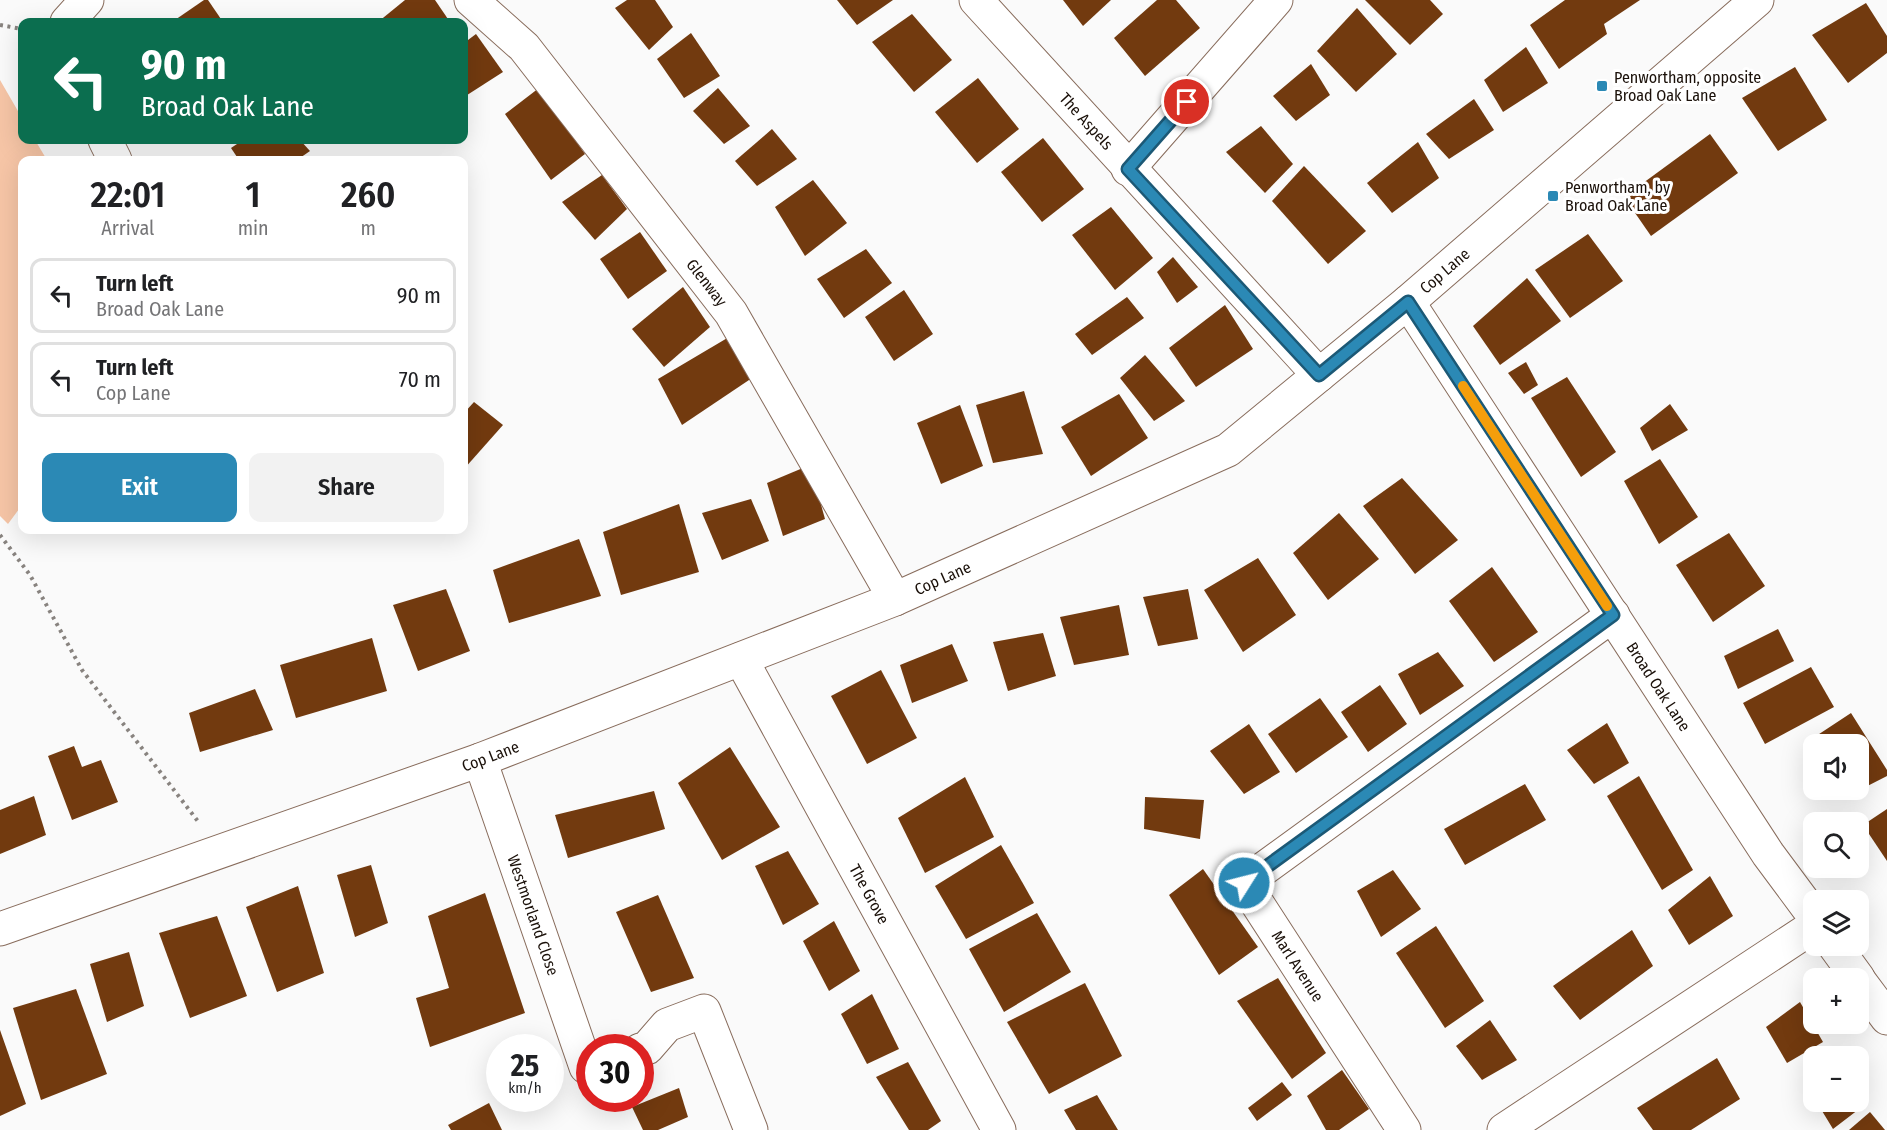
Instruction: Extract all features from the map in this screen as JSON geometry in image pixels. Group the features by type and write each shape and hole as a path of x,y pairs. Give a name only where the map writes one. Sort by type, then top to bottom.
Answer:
{"street":[{"path":"71,18 87,0"},
{"name":"Glenway","path":"471,0 524,47 731,313 895,599"},
{"name":"The Aspels","path":"976,0 1128,169 1319,375"},
{"path":"1128,169 1276,0"},
{"name":"Cop Lane","path":"0,929 480,760 895,599 1228,450 1408,302 1756,0"},
{"name":"Broad Oak Lane","path":"1408,302 1768,854 1803,901"},
{"name":"Marl Avenue","path":"1404,1130 1244,883 1613,615"},
{"name":"The Grove","path":"741,659 999,1130"},
{"name":"Westmorland Close","path":"480,760 576,1037"},
{"path":"1504,1130 1803,933"},
{"path":"1869,993 1887,1018"},
{"path":"654,1040 667,1024 704,1011 751,1130"}],"path":[{"path":"0,25 18,28"},
{"path":"0,535 30,575 82,670 220,851"}],"shaded area":[{"path":"0,80 18,111 18,144 37,144 45,156 18,156 18,510 8,524 0,516"}],"building":[{"path":"204,0 208,0 220,18 178,18"},
{"path":"405,0 435,0 447,18 383,18"},
{"path":"627,0 655,0 673,27 649,50 615,8"},
{"path":"837,0 893,0 857,25"},
{"path":"1063,0 1111,0 1083,26"},
{"path":"1157,0 1176,0 1200,28 1145,76 1114,38"},
{"path":"1365,0 1430,0 1443,14 1410,45"},
{"path":"1565,0 1640,0 1604,24 1607,34 1559,69 1530,25"},
{"path":"1866,3 1887,36 1887,53 1848,83 1812,35"},
{"path":"1357,8 1397,54 1356,92 1317,51"},
{"path":"912,14 952,60 914,92 872,42"},
{"path":"691,33 720,76 684,98 657,59"},
{"path":"476,34 503,72 468,94 468,40"},
{"path":"1526,47 1548,83 1503,112 1484,80"},
{"path":"1311,64 1330,95 1296,121 1273,96"},
{"path":"1795,67 1827,120 1778,151 1742,98"},
{"path":"978,78 1019,129 977,163 935,112"},
{"path":"539,88 585,154 551,180 505,114"},
{"path":"718,88 750,126 724,144 693,111"},
{"path":"1474,99 1494,130 1449,159 1426,134"},
{"path":"1261,126 1293,164 1265,193 1226,152"},
{"path":"772,129 797,159 757,186 735,161"},
{"path":"1710,134 1738,173 1651,236 1624,197"},
{"path":"1043,138 1084,189 1042,222 1001,172"},
{"path":"1418,142 1439,178 1392,213 1367,183"},
{"path":"237,144 304,144 310,151 303,156 236,156 231,148"},
{"path":"1304,166 1366,231 1328,264 1272,201"},
{"path":"602,175 627,209 595,240 562,202"},
{"path":"813,180 847,223 805,256 775,207"},
{"path":"1111,207 1153,258 1115,290 1072,235"},
{"path":"640,232 667,271 628,299 600,259"},
{"path":"1588,234 1623,281 1570,318 1535,270"},
{"path":"866,249 892,283 844,318 817,279"},
{"path":"1173,257 1198,287 1177,303 1157,272"},
{"path":"1527,278 1561,321 1500,365 1473,326"},
{"path":"683,287 710,327 664,367 632,329"},
{"path":"904,290 933,334 894,361 865,317"},
{"path":"1127,297 1144,318 1092,355 1075,334"},
{"path":"1225,305 1253,349 1196,387 1169,348"},
{"path":"729,337 752,378 682,425 658,379"},
{"path":"1145,355 1185,401 1154,421 1120,378"},
{"path":"1526,362 1538,385 1524,394 1508,373"},
{"path":"1567,377 1616,452 1581,477 1531,398"},
{"path":"1024,391 1043,454 993,463 976,405"},
{"path":"1119,394 1148,438 1091,476 1061,427"},
{"path":"474,402 503,425 468,464 468,409"},
{"path":"1670,404 1688,430 1652,451 1640,428"},
{"path":"960,405 983,466 941,484 917,423"},
{"path":"1660,459 1698,517 1659,544 1624,481"},
{"path":"810,465 825,519 783,536 767,483"},
{"path":"1402,478 1458,540 1415,574 1363,506"},
{"path":"751,499 769,541 722,560 702,513"},
{"path":"679,504 699,572 621,595 603,532"},
{"path":"1339,513 1379,559 1328,600 1293,553"},
{"path":"1729,533 1765,586 1713,622 1676,565"},
{"path":"579,539 601,596 509,623 493,570"},
{"path":"1258,558 1296,615 1243,652 1204,590"},
{"path":"1492,567 1538,632 1494,662 1449,601"},
{"path":"446,589 470,651 418,671 393,605"},
{"path":"1188,589 1198,639 1158,646 1143,597"},
{"path":"1119,605 1129,655 1074,665 1060,617"},
{"path":"1778,629 1794,661 1738,689 1724,656"},
{"path":"1043,633 1056,676 1008,691 993,642"},
{"path":"372,638 387,691 296,718 280,665"},
{"path":"952,644 968,681 912,703 900,665"},
{"path":"1438,652 1464,686 1420,715 1398,674"},
{"path":"1811,667 1834,707 1765,744 1743,703"},
{"path":"881,670 917,738 867,764 831,696"},
{"path":"1380,685 1407,724 1368,752 1341,712"},
{"path":"255,689 273,730 200,752 189,713"},
{"path":"1320,698 1348,737 1296,773 1268,734"},
{"path":"1851,713 1864,734 1819,734"},
{"path":"1607,723 1629,763 1594,784 1567,750"},
{"path":"1249,724 1280,772 1244,794 1210,751"},
{"path":"1869,742 1887,770 1887,776 1869,785"},
{"path":"74,746 82,767 101,760 118,802 72,820 48,756"},
{"path":"730,747 780,827 722,860 678,783"},
{"path":"1639,776 1693,870 1662,890 1607,796"},
{"path":"965,777 994,837 925,873 898,818"},
{"path":"1525,784 1546,820 1465,865 1444,829"},
{"path":"654,791 665,829 568,858 555,815"},
{"path":"34,796 46,835 0,854 0,810"},
{"path":"1145,797 1204,800 1200,839 1144,829"},
{"path":"1887,809 1887,861 1869,834 1869,821"},
{"path":"1001,845 1034,903 966,939 935,886"},
{"path":"788,851 819,904 783,925 755,866"},
{"path":"371,865 388,923 355,937 337,875"},
{"path":"1203,869 1258,947 1219,975 1169,895"},
{"path":"1393,870 1421,909 1381,937 1357,891"},
{"path":"1710,876 1733,916 1689,945 1668,910"},
{"path":"298,886 324,973 277,992 246,907"},
{"path":"485,893 525,1013 430,1047 416,998 449,988 428,916"},
{"path":"658,895 694,978 651,992 616,912"},
{"path":"1037,913 1071,972 1004,1012 969,949"},
{"path":"217,916 247,996 190,1018 159,933"},
{"path":"834,921 860,971 829,991 803,941"},
{"path":"1436,926 1484,1001 1445,1028 1396,953"},
{"path":"1632,930 1653,966 1580,1020 1553,986"},
{"path":"129,952 144,1006 107,1022 90,964"},
{"path":"1278,978 1326,1053 1292,1079 1237,1001"},
{"path":"1085,983 1122,1056 1049,1094 1007,1022"},
{"path":"76,989 107,1074 41,1100 13,1008"},
{"path":"872,994 899,1049 867,1064 841,1014"},
{"path":"1800,1002 1803,1007 1803,1034 1818,1034 1823,1042 1816,1046 1803,1046 1803,1054 1787,1063 1766,1027"},
{"path":"1490,1020 1517,1060 1482,1080 1456,1046"},
{"path":"0,1030 26,1104 0,1116"},
{"path":"1717,1058 1740,1099 1691,1130 1653,1130 1637,1108"},
{"path":"908,1062 941,1121 928,1130 909,1130 876,1077"},
{"path":"1342,1070 1369,1109 1339,1130 1326,1130 1307,1096"},
{"path":"1282,1082 1292,1095 1257,1121 1248,1108"},
{"path":"679,1088 688,1117 658,1130 643,1130 634,1112 654,1112 654,1098"},
{"path":"1097,1095 1118,1130 1076,1130 1064,1110"},
{"path":"486,1105 486,1112 493,1112 502,1130 451,1130 448,1125"},
{"path":"1823,1112 1855,1112 1833,1129"},
{"path":"1870,1112 1885,1130 1849,1130"}],"slow traffic":[{"path":"1463,386 1607,606"}],"place":[{"name":"Penwortham, opposite Broad Oak Lane","path":"1602,86"},
{"name":"Penwortham, by Broad Oak Lane","path":"1553,196"}],"route":[{"path":"1187,102 1128,169 1319,375 1408,302 1613,615 1244,883"}]}
